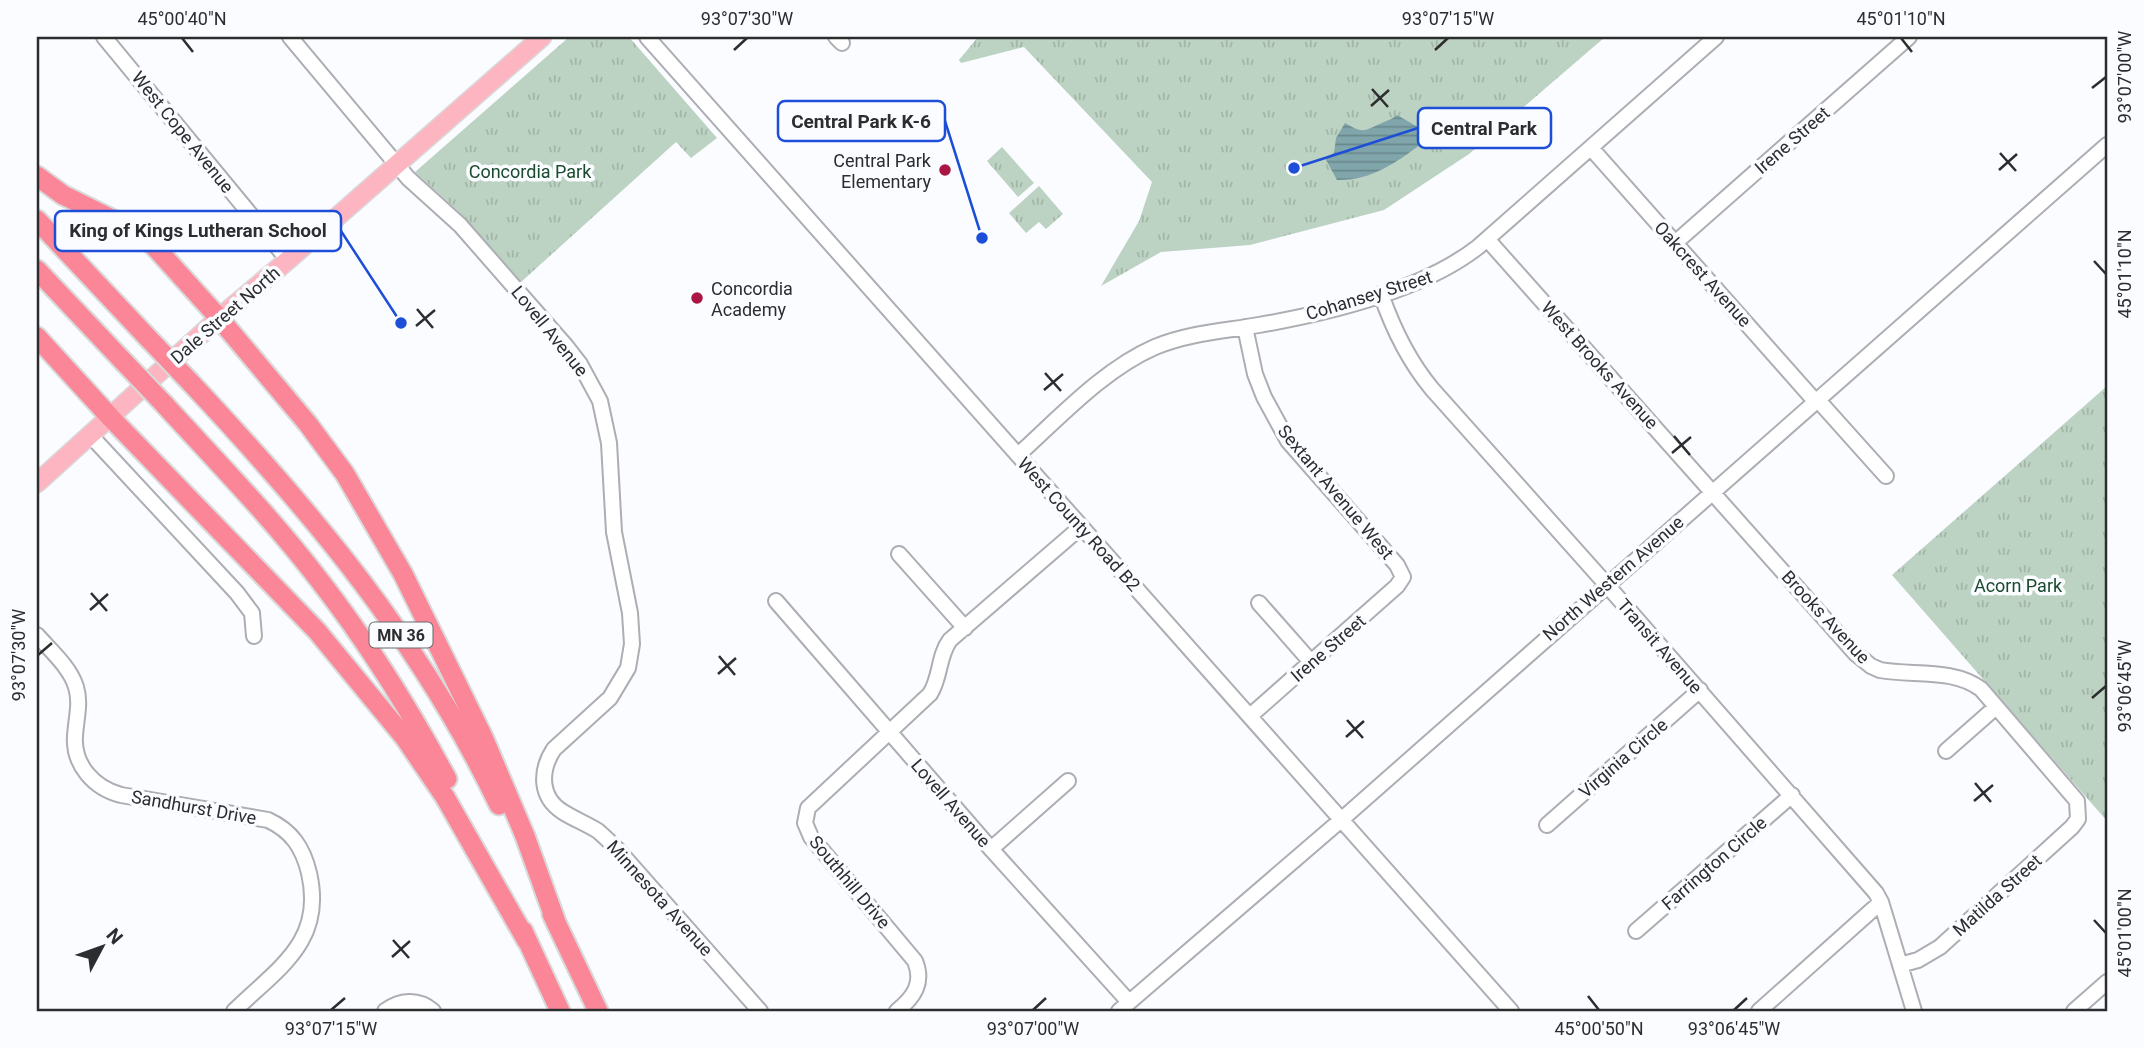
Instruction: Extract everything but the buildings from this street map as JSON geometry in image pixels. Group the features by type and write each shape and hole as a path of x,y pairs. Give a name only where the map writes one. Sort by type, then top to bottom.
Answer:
{"highway":[{"path":"37,176 63,195 145,238 219,318 308,424 345,474 383,539 502,779 557,925"},
{"name":"MN 36","path":"37,220 191,383 318,524 398,631 445,705 483,773 598,1011"},
{"name":"MN 36","path":"37,270 293,547 370,650 457,796 561,1011"},
{"path":"37,337 160,468 173,497 183,510 285,617 372,698 405,737 438,786 527,941"}],"main road":[{"name":"Dale Street North","path":"37,483 219,318 542,37"}],"street":[{"name":"West Cope Avenue","path":"104,37 288,260"},
{"name":"Lovell Avenue","path":"290,37 408,178 460,225 566,346 590,381 604,413 611,457 614,532 633,630 631,657 622,681 610,698 554,749 548,758"},
{"name":"West County Road B2","path":"647,37 1511,1011"},
{"name":"Cohansey Street","path":"1018,455 1104,379 1138,355 1175,340 1318,312 1381,294 1444,270 1487,239 1716,37"},
{"name":"Irene Street","path":"1675,243 1909,37"},
{"name":"North Western Avenue","path":"1124,1006 1341,820 2107,145"},
{"name":"Oakcrest Avenue","path":"1591,148 1886,476"},
{"name":"West Brooks Avenue","path":"1487,239 1712,491"},
{"name":"Transit Avenue","path":"1381,294 1396,334 1419,373 1876,893 1914,1011"},
{"name":"Sextant Avenue West","path":"1245,327 1255,374 1275,420 1304,461 1396,565 1403,577"},
{"path":"91,436 237,593 252,613 254,636"},
{"name":"Brooks Avenue","path":"1712,491 1862,660 1880,670 1957,677 1970,681 1981,689 2073,793 2079,810"},
{"path":"890,732 930,694 939,673 944,647 1081,527"},
{"path":"899,554 965,628"},
{"name":"Irene Street","path":"1250,716 1397,586 1403,577"},
{"name":"Lovell Avenue","path":"776,601 1124,1006"},
{"path":"1259,603 1311,662"},
{"name":"Sandhurst Drive","path":"37,635 65,667 76,686 79,697 76,751 79,762 92,780 101,787 121,794 268,820 288,832 301,849 314,897 307,934 291,955 234,1011"},
{"name":"Virginia Circle","path":"1546,825 1700,690"},
{"path":"1946,751 1996,706"},
{"name":"Southhill Drive","path":"890,732 811,802 805,815 805,823 811,836 915,961 918,985 910,1000 897,1011"},
{"name":"Minnesota Avenue","path":"548,758 543,774 544,786 554,805 598,831 618,850 760,1011"},
{"path":"991,849 1068,781"},
{"name":"Farrington Circle","path":"1636,931 1792,795"},
{"name":"Matilda Street","path":"1900,965 1918,960 1940,947 2072,827 2079,810"},
{"path":"1759,1011 1881,902"},
{"path":"2074,1011 2107,982"},
{"path":"386,1011 394,1005 411,1001 433,1011"}],"green space":[{"name":"Concordia Park","path":"569,37 629,37 717,138 691,158 676,142 521,282 459,212 415,172"},
{"path":"978,37 1605,37 1469,154 1384,210 1250,245 1161,252 1101,286 1139,221 1152,182 1024,47 961,63 959,60"},
{"path":"1002,147 1034,183 1018,197 987,161"},
{"path":"1039,186 1063,214 1046,229 1039,222 1026,233 1009,213"},
{"name":"Acorn Park","path":"2107,386 2107,821 1892,575"}],"water":[{"path":"1397,115 1423,130 1421,144 1392,164 1371,174 1337,180 1325,158 1334,153 1336,138 1345,123 1363,130"}],"waterway":[{"path":"1876,912 1882,929"}],"place":[{"name":"Central Park","path":"1294,168"},
{"name":"Central Park Elementary","path":"945,170"},
{"name":"Central Park K-6","path":"982,238"},
{"name":"Concordia Academy","path":"697,298"},
{"name":"King of Kings Lutheran School","path":"401,323"}]}
